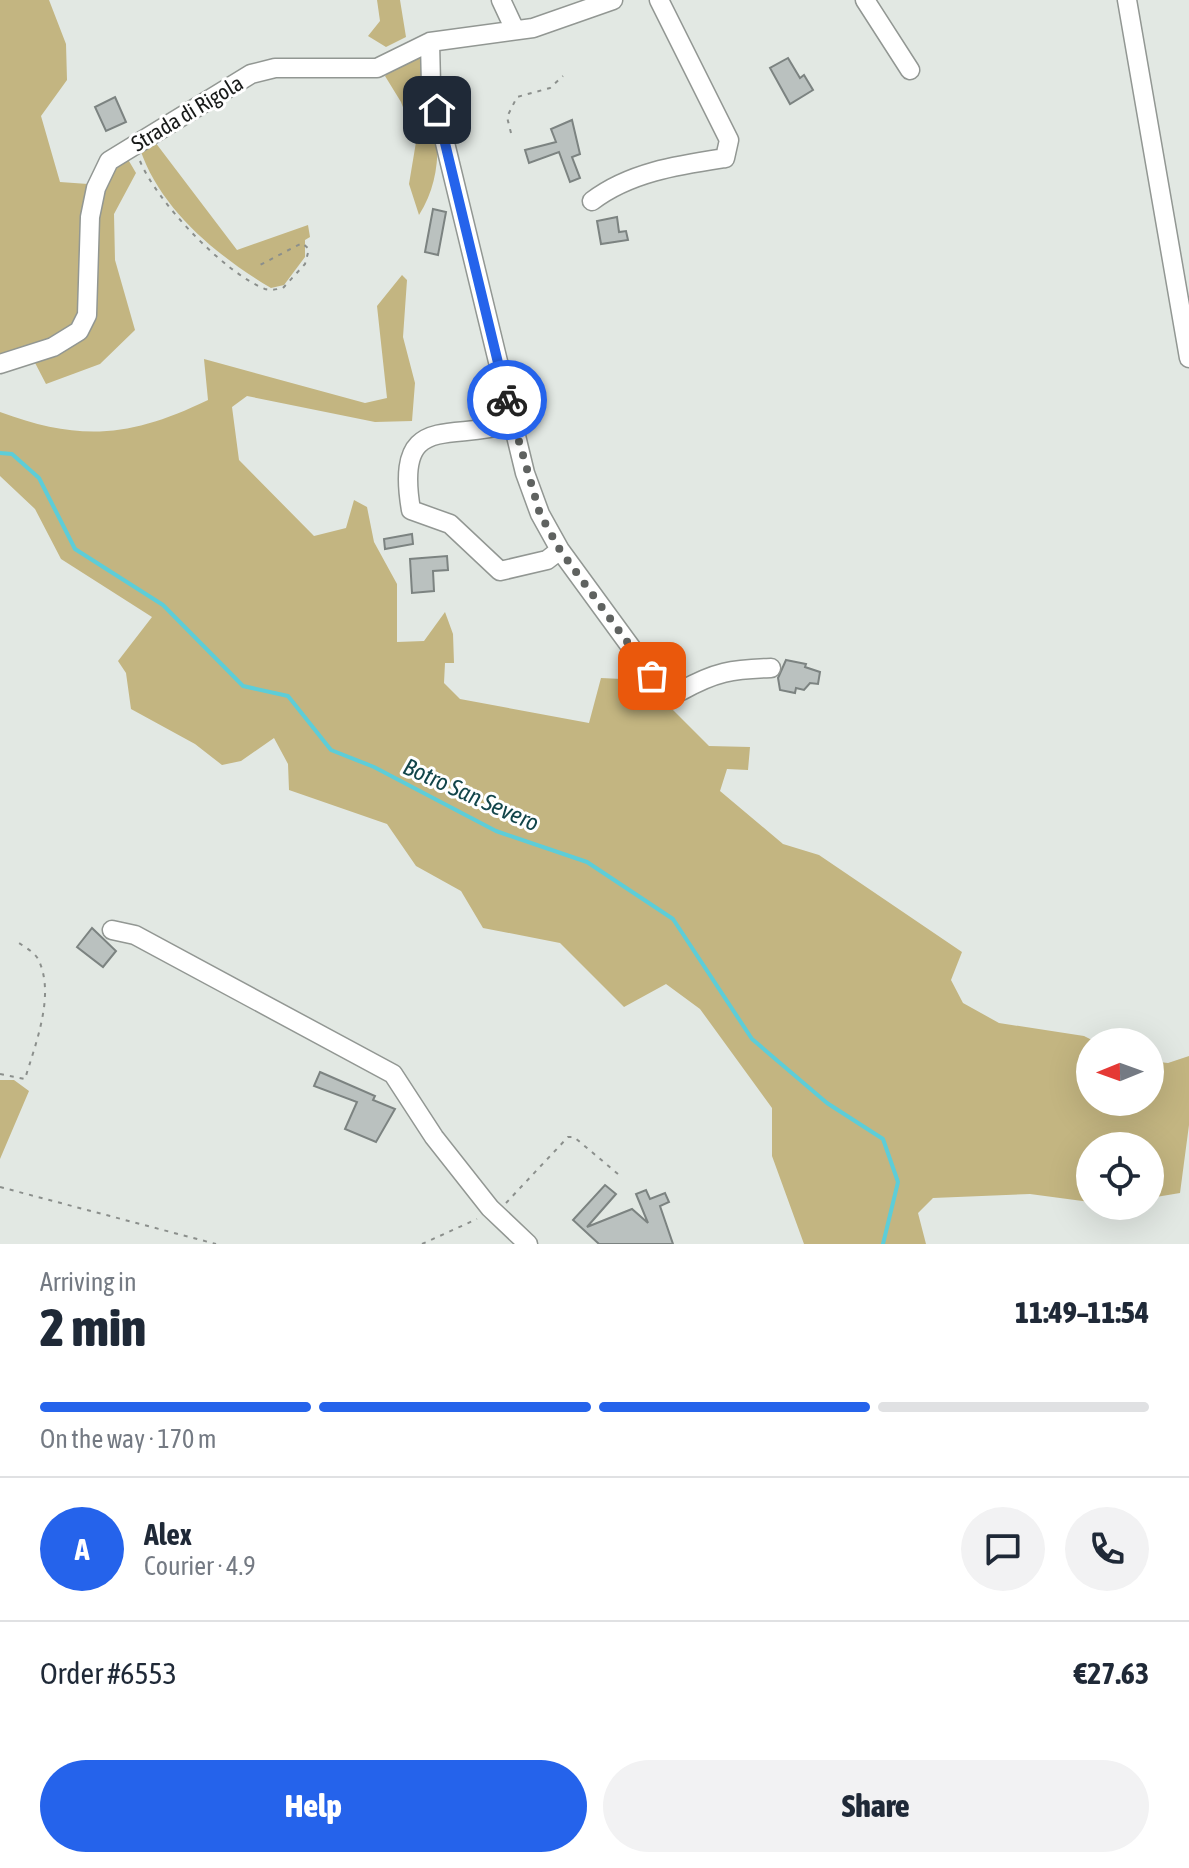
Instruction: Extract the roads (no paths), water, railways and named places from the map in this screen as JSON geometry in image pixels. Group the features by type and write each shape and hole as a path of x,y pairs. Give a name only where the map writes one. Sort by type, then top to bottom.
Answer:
{"street":[{"path":"501,0 515,30"},
{"name":"Strada di Rigola","path":"0,364 53,347 79,331 87,315 90,217 96,188 109,161 251,74 275,68 377,68 430,42 561,20 613,0"},
{"path":"592,201 611,186 681,165 725,158 730,150 729,140 659,0"},
{"path":"865,0 910,70"},
{"path":"1127,0 1189,358"},
{"path":"430,42 431,85 511,423 540,514 560,550 652,676 665,687 681,691 713,673 771,668"},
{"path":"511,423 493,429 447,430 431,435 411,458 407,471 411,510 450,524 500,571 547,560 560,550"},
{"path":"112,930 135,935 393,1074 434,1137 493,1210 528,1244"}],"waterway":[{"name":"Botro San Severo","path":"0,453 12,454 39,478 75,549 163,605 243,686 288,696 331,750 374,767 496,831 587,862 673,919 752,1039 827,1103 883,1139 898,1182 883,1244"}]}
